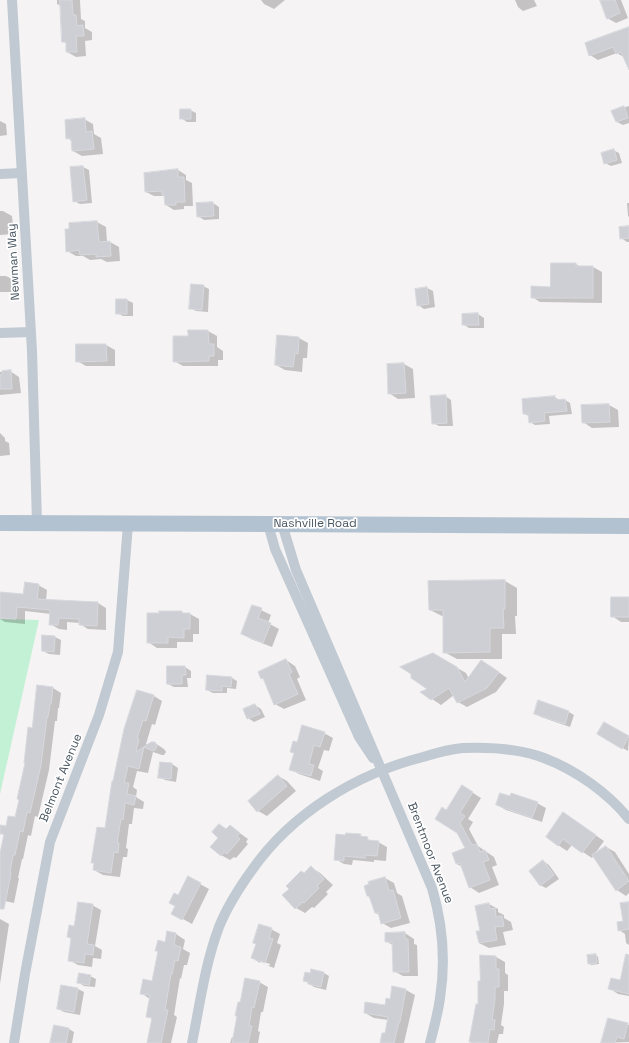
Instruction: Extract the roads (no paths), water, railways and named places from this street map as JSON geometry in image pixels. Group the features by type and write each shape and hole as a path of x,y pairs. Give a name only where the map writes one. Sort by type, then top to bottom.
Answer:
{"main road":[{"name":"Nashville Road","path":"0,523 629,526"}],"street":[{"name":"Newman Way","path":"12,0 31,332 36,523"},
{"path":"0,174 22,173"},
{"path":"0,333 31,332"},
{"name":"Belmont Avenue","path":"14,1043 25,974 50,842 99,715 118,652 128,524"},
{"name":"Brentmoor Avenue","path":"275,524 382,769 432,888 442,931 443,975 440,999 430,1043"},
{"path":"192,1043 212,949 229,906 252,869 282,836 312,809 342,789 382,769 461,748 513,750 543,758 575,773 602,793 629,820"}]}
